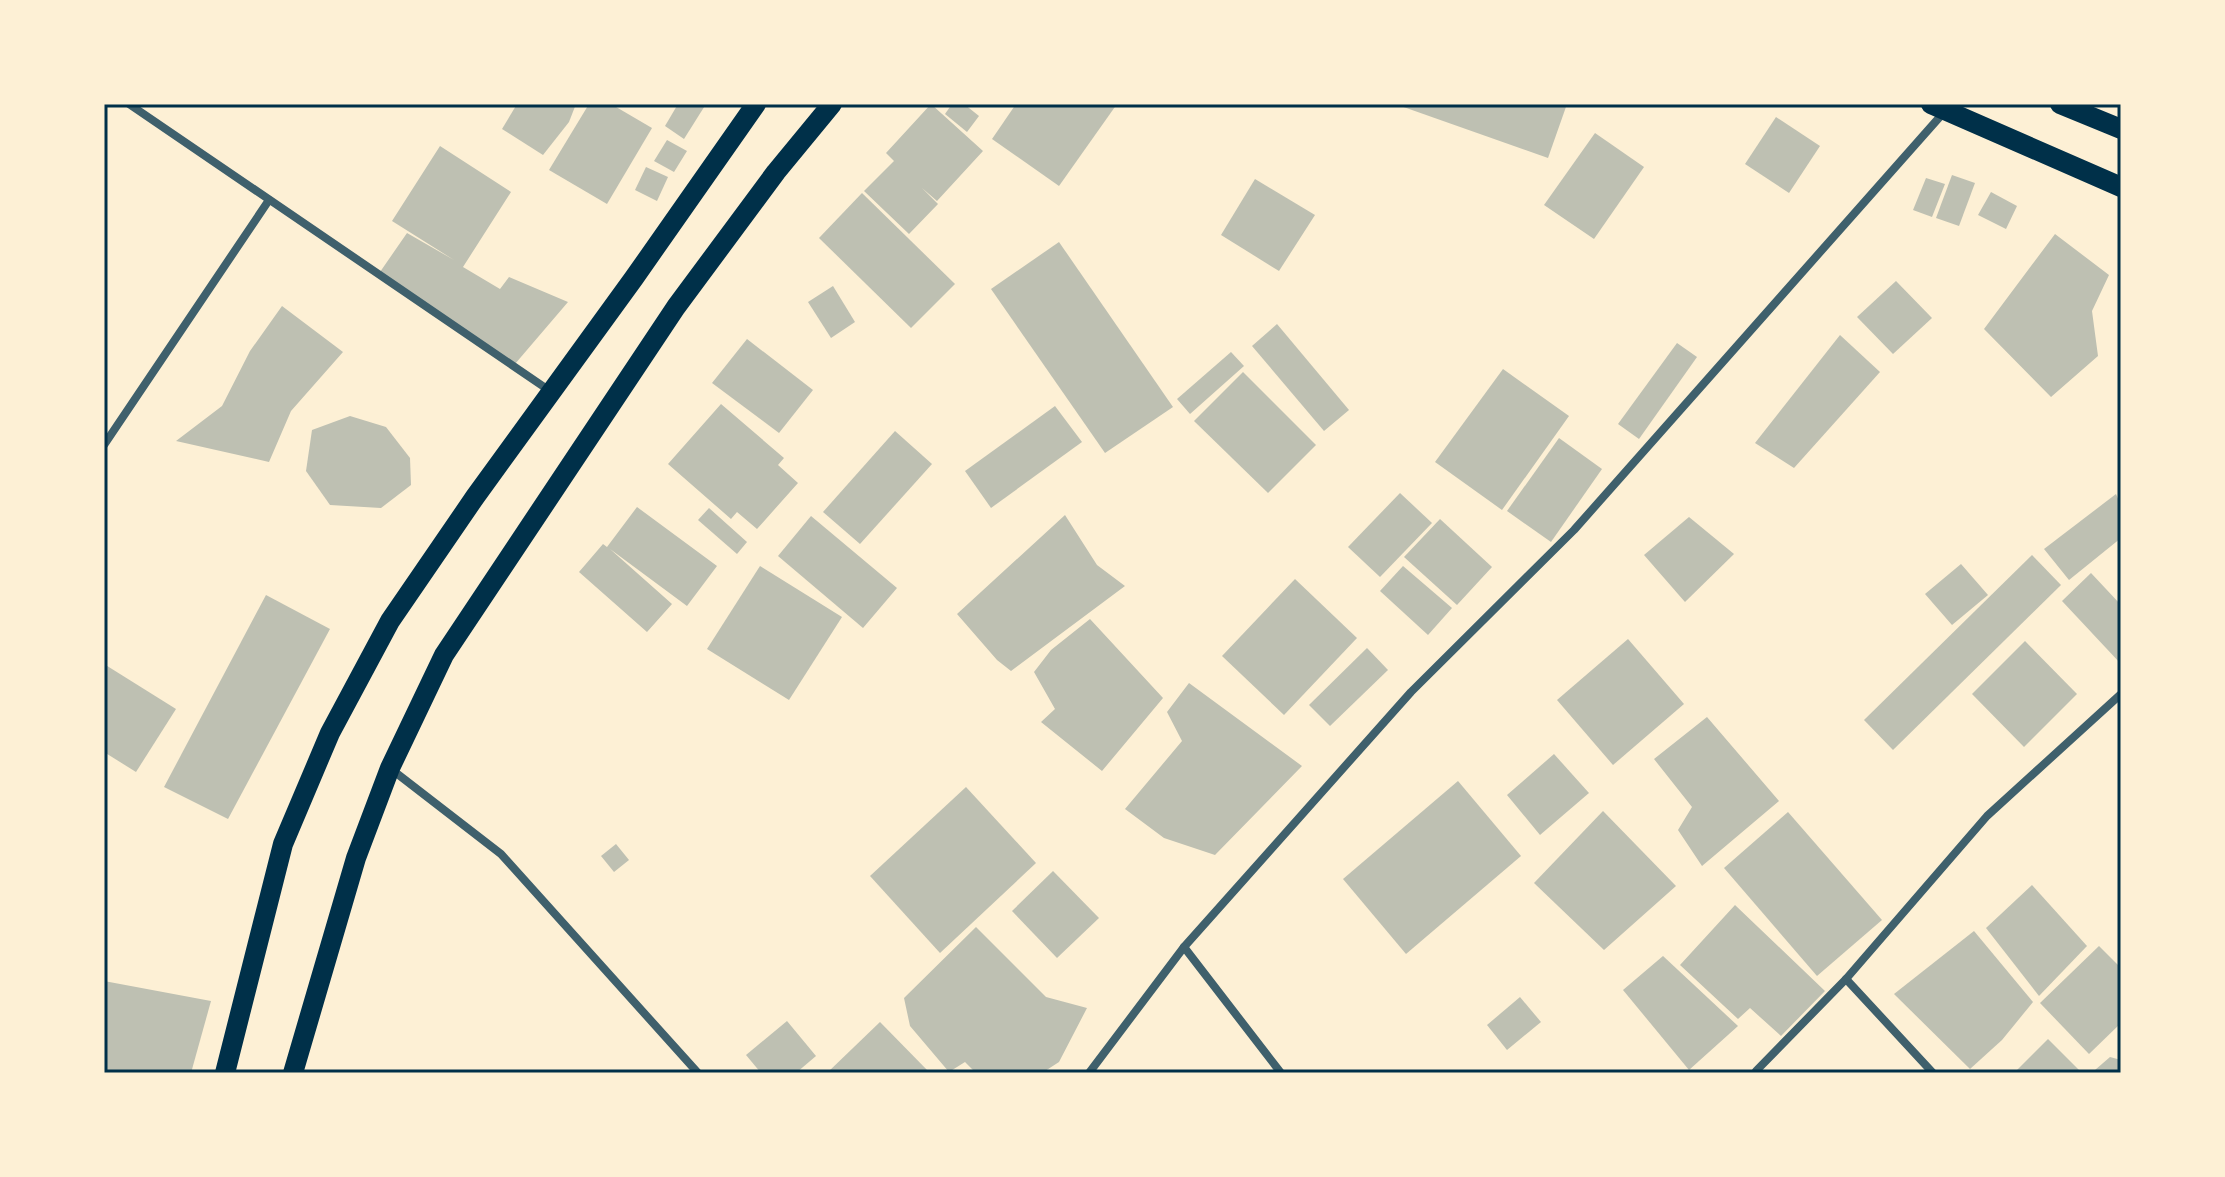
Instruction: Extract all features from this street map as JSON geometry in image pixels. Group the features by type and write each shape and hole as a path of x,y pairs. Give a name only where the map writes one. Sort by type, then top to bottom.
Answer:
{"main road":[{"path":"225,1073 283,844 330,733 390,621 756,104"},
{"path":"293,1073 356,858 390,768 444,655 676,307 776,172 832,104"},
{"path":"2060,104 2121,129"},
{"path":"1942,106 2121,187"}],"street":[{"path":"129,104 550,391"},
{"path":"1089,1073 1184,947 1411,692 1574,530 1942,106"},
{"path":"104,445 269,200"},
{"path":"1756,1071 1846,979 1987,816 2121,694"},
{"path":"390,768 501,854 698,1073"},
{"path":"1184,947 1281,1073"},
{"path":"1846,979 1933,1073"}],"building":[{"path":"517,104 576,104 569,122 543,155 502,129"},
{"path":"589,104 611,104 652,128 607,204 549,170"},
{"path":"678,104 706,104 684,139 665,126"},
{"path":"931,104 983,151 937,201 922,188 938,204 909,234 864,191 894,161 886,153"},
{"path":"952,104 964,104 979,116 967,132 945,114"},
{"path":"1016,104 1117,104 1059,186 992,139"},
{"path":"1395,104 1567,104 1548,158"},
{"path":"1776,117 1820,146 1789,193 1745,164"},
{"path":"1595,133 1644,167 1594,239 1544,205"},
{"path":"667,140 687,151 674,172 654,161"},
{"path":"440,146 511,192 463,267 500,289 509,277 568,302 515,364 380,272 407,233 454,260 392,221"},
{"path":"646,167 668,177 657,201 635,190"},
{"path":"1952,175 1975,183 1959,226 1936,218"},
{"path":"1926,178 1945,184 1932,217 1913,210"},
{"path":"1255,179 1315,215 1279,271 1221,235"},
{"path":"1991,192 2017,206 2006,229 1978,215"},
{"path":"862,193 955,284 911,328 819,238"},
{"path":"2055,234 2109,275 2092,311 2098,356 2051,397 1984,329"},
{"path":"1059,242 1173,407 1105,453 991,289"},
{"path":"1896,281 1932,318 1893,354 1857,317"},
{"path":"833,286 855,322 831,338 808,302"},
{"path":"282,306 343,352 291,411 269,462 176,441 222,406 250,351"},
{"path":"1277,324 1349,410 1324,431 1252,346"},
{"path":"1840,335 1880,372 1794,468 1755,443"},
{"path":"747,339 813,390 779,433 712,383"},
{"path":"1677,343 1697,357 1639,439 1618,424"},
{"path":"1231,352 1244,366 1190,414 1177,399"},
{"path":"1503,369 1569,416 1502,510 1435,462"},
{"path":"1243,372 1316,445 1268,493 1194,421"},
{"path":"721,404 784,458 778,465 798,483 757,529 737,512 731,519 668,464"},
{"path":"1055,406 1082,442 991,508 965,471"},
{"path":"350,416 386,427 410,458 411,485 381,508 330,505 306,471 312,430"},
{"path":"895,431 932,464 860,544 823,512"},
{"path":"1559,438 1602,469 1551,542 1507,511"},
{"path":"1400,493 1432,523 1380,577 1348,547"},
{"path":"2116,494 2121,506 2121,538 2069,580 2044,549"},
{"path":"637,507 717,566 687,606 610,549 672,604 647,632 579,572 603,544 607,547"},
{"path":"709,508 747,542 737,554 698,520"},
{"path":"1065,515 1097,565 1125,586 1011,671 997,660 957,614"},
{"path":"811,516 897,588 863,628 778,556"},
{"path":"1689,517 1734,554 1685,602 1644,555"},
{"path":"1440,519 1492,567 1457,605 1404,557"},
{"path":"2032,555 2061,585 1893,750 1864,720"},
{"path":"1961,564 1988,595 1952,625 1925,594"},
{"path":"760,566 842,617 789,700 707,649"},
{"path":"1403,566 1452,608 1428,635 1380,591"},
{"path":"2091,573 2121,605 2121,664 2062,601"},
{"path":"1295,579 1357,638 1284,715 1222,656"},
{"path":"266,595 330,629 228,819 164,787"},
{"path":"1090,619 1163,698 1102,771 1041,722 1055,709 1034,672 1051,650"},
{"path":"1628,639 1684,704 1613,765 1557,700"},
{"path":"2025,641 2077,694 2024,747 1972,694"},
{"path":"1367,648 1388,670 1330,726 1309,705"},
{"path":"104,664 176,709 136,772 104,752"},
{"path":"1189,683 1302,766 1215,855 1164,838 1125,809 1182,741 1167,712"},
{"path":"1707,717 1779,801 1702,866 1678,830 1692,807 1654,759"},
{"path":"1554,754 1589,793 1540,835 1507,795"},
{"path":"1458,781 1521,856 1406,954 1343,879"},
{"path":"966,787 1036,863 940,953 870,876"},
{"path":"1603,811 1676,886 1604,950 1534,883"},
{"path":"1788,812 1882,920 1817,976 1724,868"},
{"path":"616,844 629,860 614,872 601,856"},
{"path":"1053,871 1099,918 1057,958 1012,911"},
{"path":"2032,885 2087,946 2039,996 1986,928"},
{"path":"1735,905 1825,991 1781,1036 1750,1008 1738,1019 1680,965"},
{"path":"976,927 1046,997 1087,1008 1059,1062 1042,1073 976,1073 965,1062 949,1072 910,1026 904,998"},
{"path":"1974,931 2033,1002 2002,1040 1970,1069 1894,994"},
{"path":"2099,946 2121,968 2121,1023 2089,1054 2040,1003"},
{"path":"1663,956 1738,1026 1689,1070 1623,990"},
{"path":"104,981 211,1001 191,1073 104,1073"},
{"path":"1520,997 1541,1022 1507,1050 1487,1025"},
{"path":"787,1021 816,1056 796,1073 761,1073 746,1055"},
{"path":"880,1022 930,1073 827,1073"},
{"path":"2048,1039 2082,1073 2014,1073"},
{"path":"2110,1057 2121,1060 2121,1073 2097,1073 2095,1070"}]}
